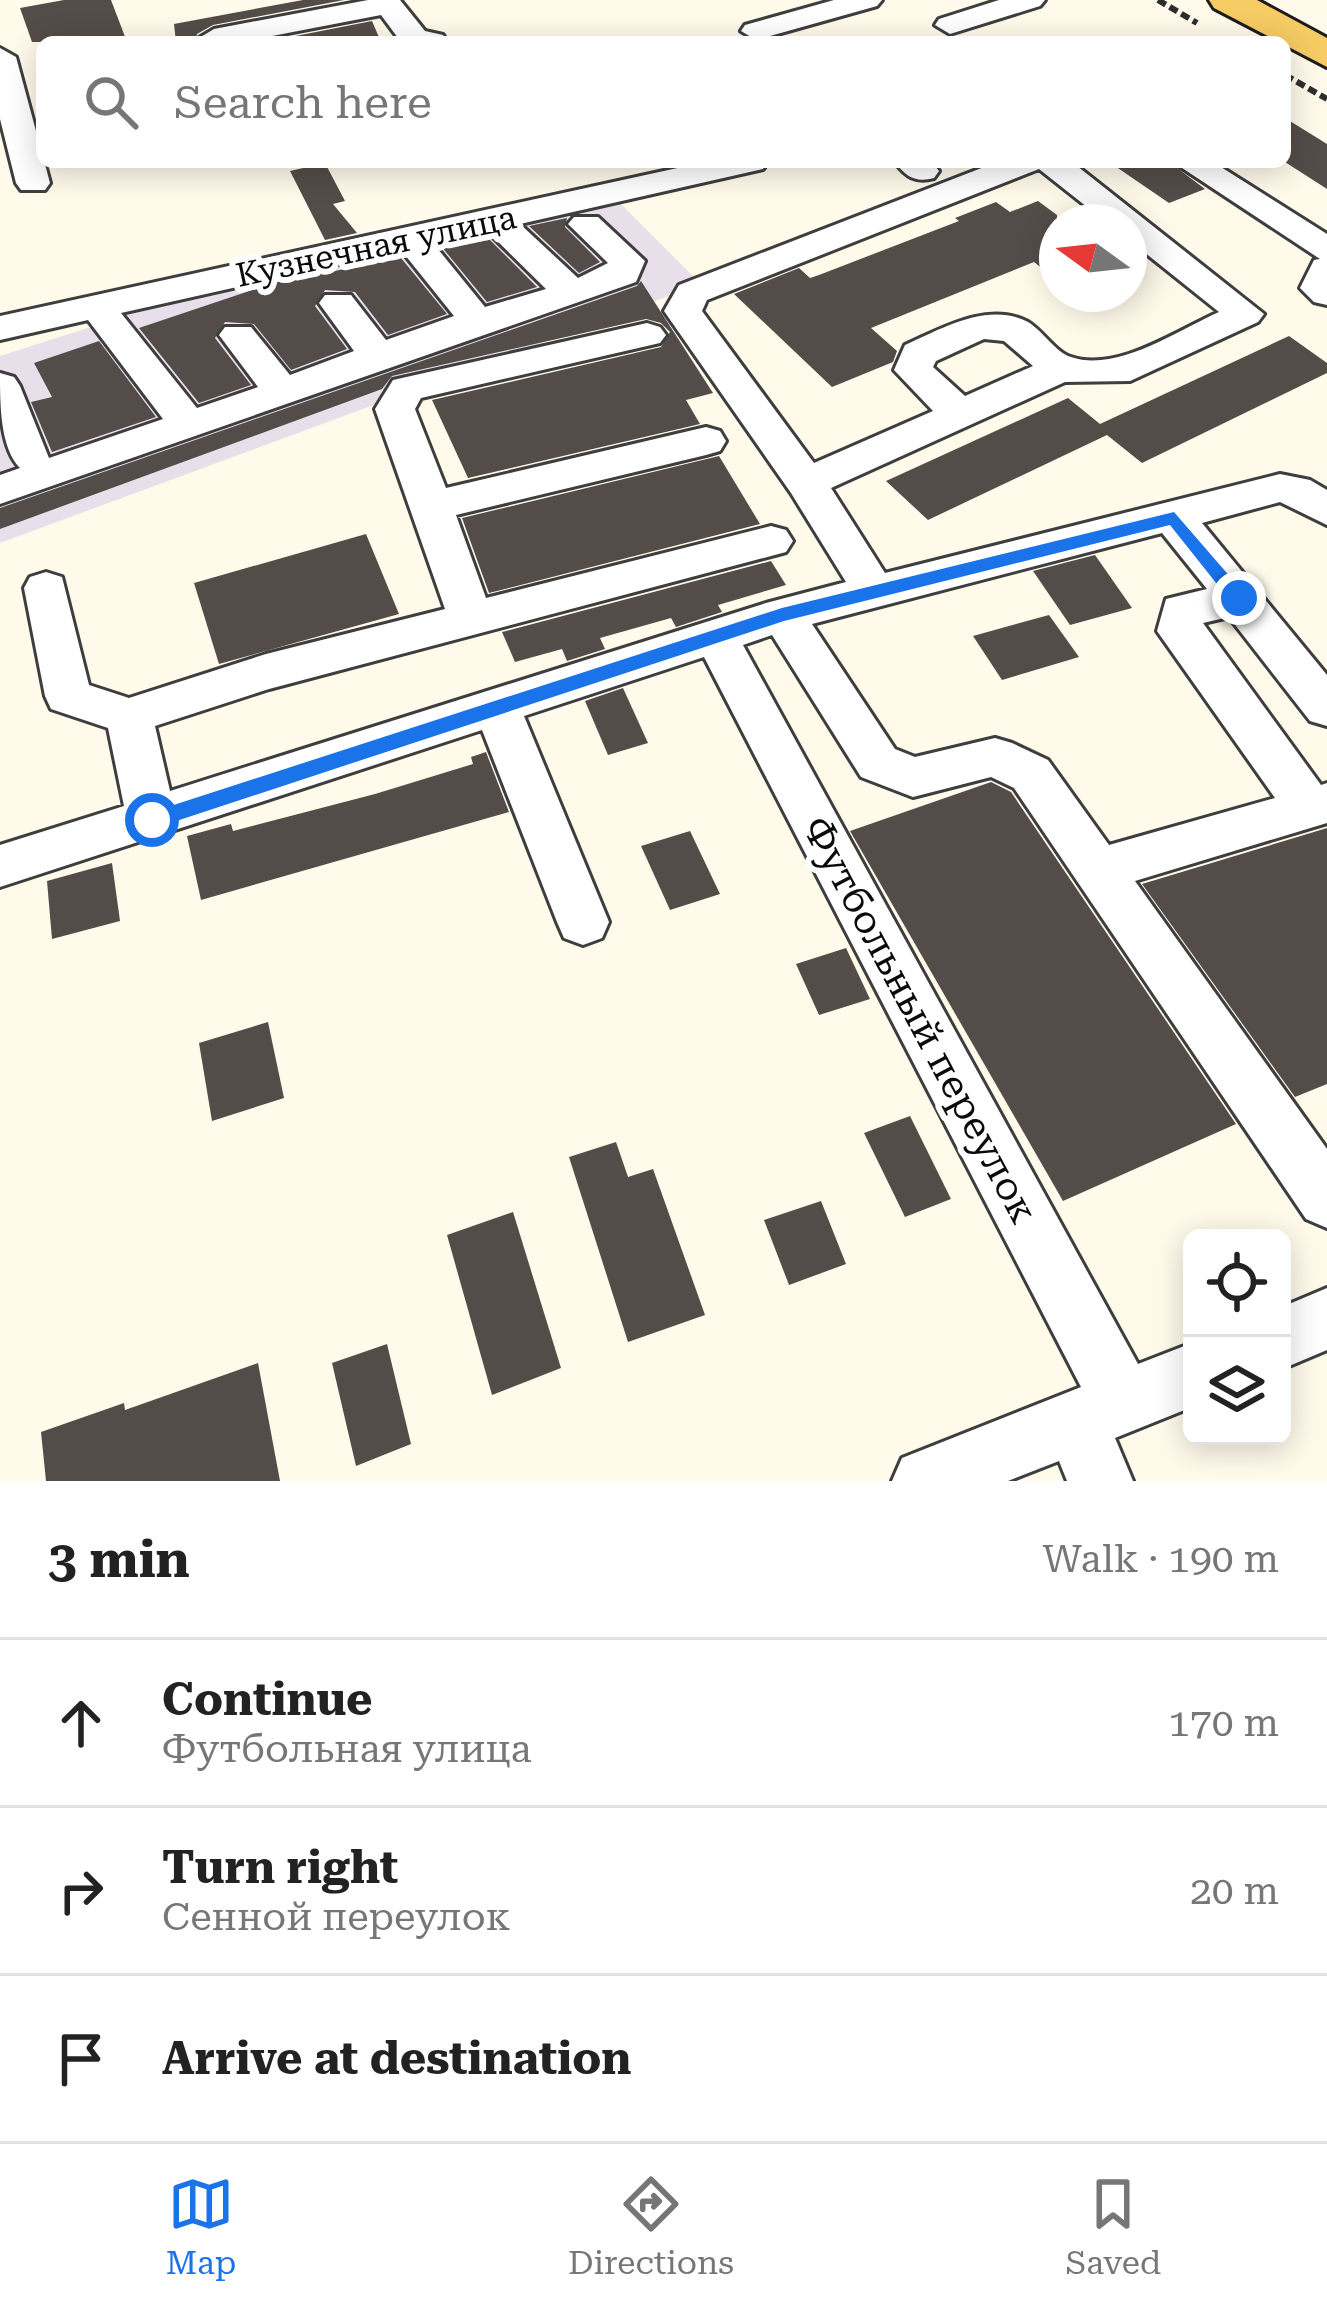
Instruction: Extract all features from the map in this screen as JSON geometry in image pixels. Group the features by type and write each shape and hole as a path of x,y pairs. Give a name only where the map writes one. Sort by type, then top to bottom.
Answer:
{"main road":[{"path":"1228,0 1327,55"},
{"path":"1272,0 1327,30"}],"street":[{"path":"756,32 867,0"},
{"path":"920,0 961,34 1030,0"},
{"path":"211,33 387,3 413,36"},
{"path":"0,57 33,183"},
{"name":"Кузнечная улица","path":"0,328 725,168"},
{"path":"874,591 806,483 683,311 692,293 1012,168"},
{"path":"1059,168 1105,204"},
{"path":"1199,168 1327,250"},
{"path":"496,220 572,293"},
{"path":"0,490 623,274 627,261 586,224"},
{"path":"806,483 1060,369 1116,372 1245,314 1147,237"},
{"path":"411,238 477,321"},
{"path":"1327,268 1318,288 1327,294"},
{"path":"338,303 378,356"},
{"path":"97,307 188,424"},
{"path":"960,414 913,370 920,354 979,327 1014,330 1060,369"},
{"path":"238,335 283,392"},
{"path":"470,618 395,409 407,389 647,335"},
{"path":"0,386 29,457"},
{"path":"432,506 706,441"},
{"path":"0,866 782,615 1280,488 1295,490 1327,510"},
{"path":"1174,518 1327,708"},
{"path":"46,588 68,696 129,716 266,672 772,541"},
{"path":"1097,870 1319,805 1180,631 1182,611 1239,598"},
{"path":"782,615 878,764 913,777 995,757 1031,774 1327,1198"},
{"name":"Футбольный переулок","path":"716,636 1100,1436"},
{"path":"497,707 583,922"},
{"path":"129,716 152,820"},
{"path":"1284,1337 1327,1319"},
{"path":"925,1481 1100,1436 1183,1381"}],"path":[{"path":"1291,78 1327,99"}],"shaded area":[{"path":"607,190 701,284 0,543 0,356 360,241"}],"building":[{"path":"64,0 111,0 125,36 36,36 32,42 20,8"},
{"path":"303,0 344,0 213,25 197,36 175,36 174,24"},
{"path":"372,21 378,36 296,36"},
{"path":"1291,122 1327,144 1327,189 1291,166"},
{"path":"328,168 345,201 333,204 357,233 325,240 290,171"},
{"path":"1118,168 1177,168 1205,189 1169,203"},
{"path":"1038,201 1042,204 1039,266 1034,262 871,328 897,351 893,362 832,387 734,294 799,268 810,278 819,275 996,202 1010,212"},
{"path":"567,218 565,227 600,262 579,273 529,226"},
{"path":"486,236 537,287 487,302 441,246"},
{"path":"401,258 447,314 388,335 355,292 325,290 315,306 347,349 291,370 254,324 225,322 215,338 251,385 199,403 139,328 273,283"},
{"path":"641,281 713,393 686,400 700,424 468,478 432,400 661,347 670,332 661,323 646,319 392,376 382,389 0,529 0,508"},
{"path":"1289,336 1327,363 1327,373 1142,463 1107,435 928,520 886,481 1068,398 1100,424"},
{"path":"99,341 156,417 52,452 31,402 52,397 34,363"},
{"path":"719,456 760,524 489,593 462,518"},
{"path":"366,534 399,614 219,664 194,583"},
{"path":"1095,555 1132,608 1070,625 1033,571"},
{"path":"771,561 786,585 718,605 722,612 676,627 671,618 600,638 605,649 567,661 562,649 515,662 502,632"},
{"path":"1049,615 1079,657 1002,680 973,636"},
{"path":"623,688 648,743 608,755 585,701"},
{"path":"486,752 509,812 201,900 187,836 231,824 233,831 375,794 473,764 471,757"},
{"path":"991,782 1011,792 1236,1124 1063,1201 850,831"},
{"path":"1327,828 1327,1084 1295,1097 1142,884"},
{"path":"690,831 720,894 670,910 641,846"},
{"path":"112,863 120,921 52,939 47,881"},
{"path":"846,948 870,999 819,1015 796,964"},
{"path":"268,1022 284,1098 212,1121 199,1043"},
{"path":"910,1116 951,1199 905,1217 864,1133"},
{"path":"616,1142 628,1177 653,1169 705,1315 628,1342 569,1157"},
{"path":"821,1201 846,1264 789,1285 764,1220"},
{"path":"513,1212 561,1368 492,1395 447,1235"},
{"path":"387,1344 411,1444 356,1466 332,1363"},
{"path":"258,1363 280,1481 46,1481 41,1432 124,1403 125,1410"}],"route":[{"path":"152,820 782,615 1174,518 1239,598"}]}
